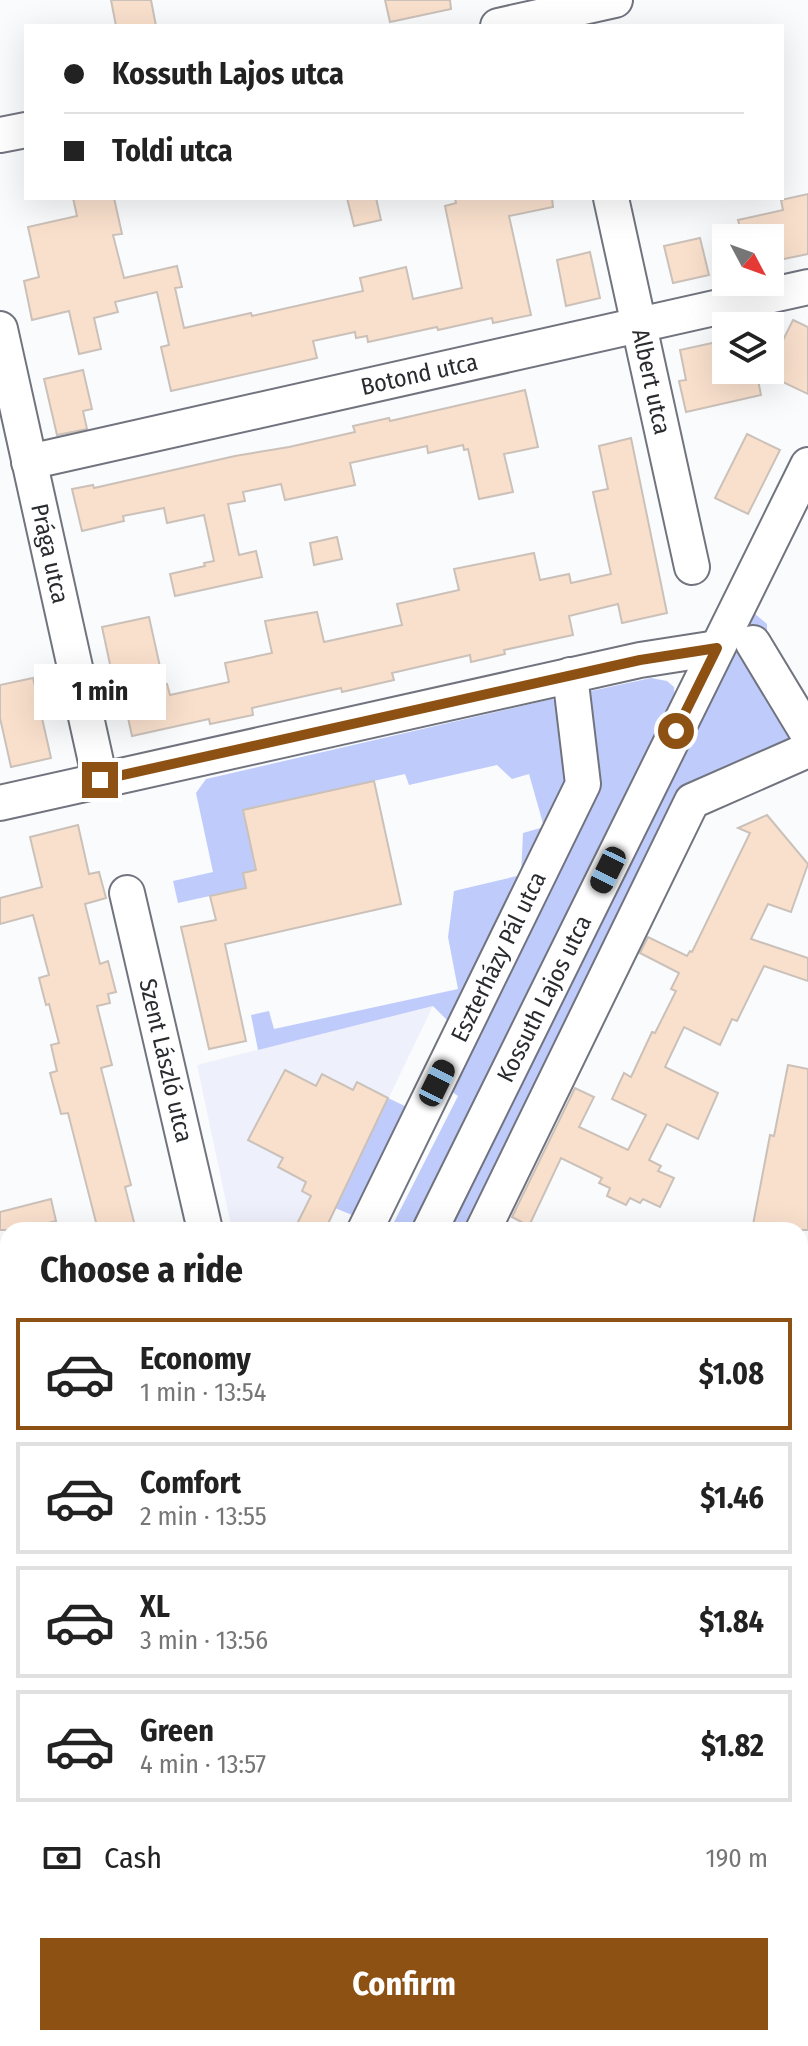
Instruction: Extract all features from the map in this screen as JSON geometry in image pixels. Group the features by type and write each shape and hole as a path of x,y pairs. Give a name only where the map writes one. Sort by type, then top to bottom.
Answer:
{"street":[{"path":"508,24 615,0"},
{"path":"0,135 24,130"},
{"name":"Albert utca","path":"611,200 692,567"},
{"name":"Botond utca","path":"29,462 808,287"},
{"name":"Prága utca","path":"0,329 100,780"},
{"name":"Kossuth Lajos utca","path":"434,1222 808,465"},
{"path":"753,643 808,734"},
{"path":"0,803 570,675 717,648"},
{"name":"Eszterházy Pál utca","path":"369,1222 583,784 570,675"},
{"name":"Kossuth Lajos utca","path":"487,1222 692,801 808,750"},
{"name":"Szent László utca","path":"127,893 203,1222"}],"shaded area":[{"path":"754,613 767,624 767,646 795,728 792,742 680,803 477,1222 450,1222"},
{"path":"651,678 667,681 674,687 675,700 415,1222 394,1222 458,1096 448,1089 586,805 586,703 591,691"},
{"path":"552,699 561,703 567,794 453,1026 433,1006 258,1050 251,1015 269,1011 274,1029 458,989 448,937 454,891 521,875 523,833 544,827 529,774 512,779 497,765 409,785 405,774 243,810 256,870 243,873 246,888 178,903 173,881 213,872 196,793 206,779"},
{"path":"433,1006 329,1222 230,1222 197,1065"},
{"path":"388,1098 411,1109 357,1217 335,1208"}],"building":[{"path":"111,0 151,0 156,24 116,24"},
{"path":"385,0 450,0 451,9 390,22"},
{"path":"808,194 808,254 784,259 784,224 739,224 738,220 783,210 781,200"},
{"path":"73,200 114,200 122,234 113,235 124,278 177,266 182,287 175,288 184,328 363,291 360,278 406,267 413,299 462,288 445,206 456,203 455,200 552,200 553,207 509,216 531,315 493,323 492,318 438,330 437,327 368,342 367,336 356,338 355,332 313,341 317,358 171,391 161,347 169,345 157,292 115,302 118,312 94,318 101,349 79,354 69,311 32,320 24,281 39,277 28,227 77,216"},
{"path":"348,200 376,200 381,220 354,226"},
{"path":"700,238 709,275 673,283 664,246"},
{"path":"590,252 600,298 566,306 557,260"},
{"path":"793,320 808,327 808,394 784,383 784,338"},
{"path":"712,343 712,384 759,384 761,395 686,412 679,381 686,380 680,350"},
{"path":"83,370 92,409 83,411 87,429 57,435 44,379"},
{"path":"525,390 538,447 504,454 513,492 479,499 468,449 464,450 463,445 428,453 427,446 350,463 355,485 285,500 281,484 243,492 245,501 228,504 239,555 256,551 262,577 175,596 170,574 214,561 204,515 167,523 164,508 123,516 124,521 82,531 72,489 93,485 94,488 289,447 355,432 353,426 389,418 390,421"},
{"path":"747,434 780,450 748,514 715,498"},
{"path":"631,438 667,613 622,623 618,604 569,616 573,635 504,650 505,654 471,662 470,655 392,673 394,680 342,692 341,688 252,708 253,715 210,724 209,719 132,736 117,667 111,669 102,627 149,617 164,685 167,684 170,695 229,682 225,663 272,653 265,621 317,612 324,642 402,625 397,604 459,590 454,569 534,553 540,580 569,574 571,583 611,574 593,492 608,489 599,446"},
{"path":"337,537 342,559 314,565 310,543"},
{"path":"33,678 51,758 11,767 0,718 0,685"},
{"path":"374,781 401,904 225,944 246,1041 209,1049 181,927 216,920 210,896 246,888 243,873 256,870 243,810"},
{"path":"767,815 808,864 791,912 768,904 751,939 808,958 808,981 764,966 737,1021 732,1019 720,1045 684,1027 665,1067 718,1093 698,1139 667,1124 649,1160 661,1166 658,1171 674,1178 660,1207 643,1199 640,1203 630,1198 626,1205 607,1196 610,1188 599,1183 602,1178 561,1158 531,1222 521,1222 512,1217 575,1088 594,1097 579,1127 628,1150 646,1115 612,1099 624,1073 631,1077 652,1032 655,1033 676,991 671,989 679,973 640,953 648,937 687,956 692,952 750,833 738,828"},
{"path":"78,825 89,874 99,872 106,898 85,904 100,964 108,961 116,992 108,994 110,1003 97,1006 112,1065 101,1068 131,1185 125,1187 134,1222 96,1222 68,1113 61,1114 50,1073 57,1071 51,1045 59,1043 39,978 49,975 33,915 0,924 0,898 42,887 30,837"},
{"path":"788,1065 808,1069 808,1222 754,1222 770,1135 774,1136"},
{"path":"285,1070 316,1086 322,1074 353,1090 357,1082 388,1098 329,1222 298,1222 311,1196 302,1191 306,1182 278,1167 283,1158 248,1140"},
{"path":"51,1199 56,1221 0,1222 0,1212"}],"route":[{"path":"100,780 640,660 717,648 676,731"}]}
